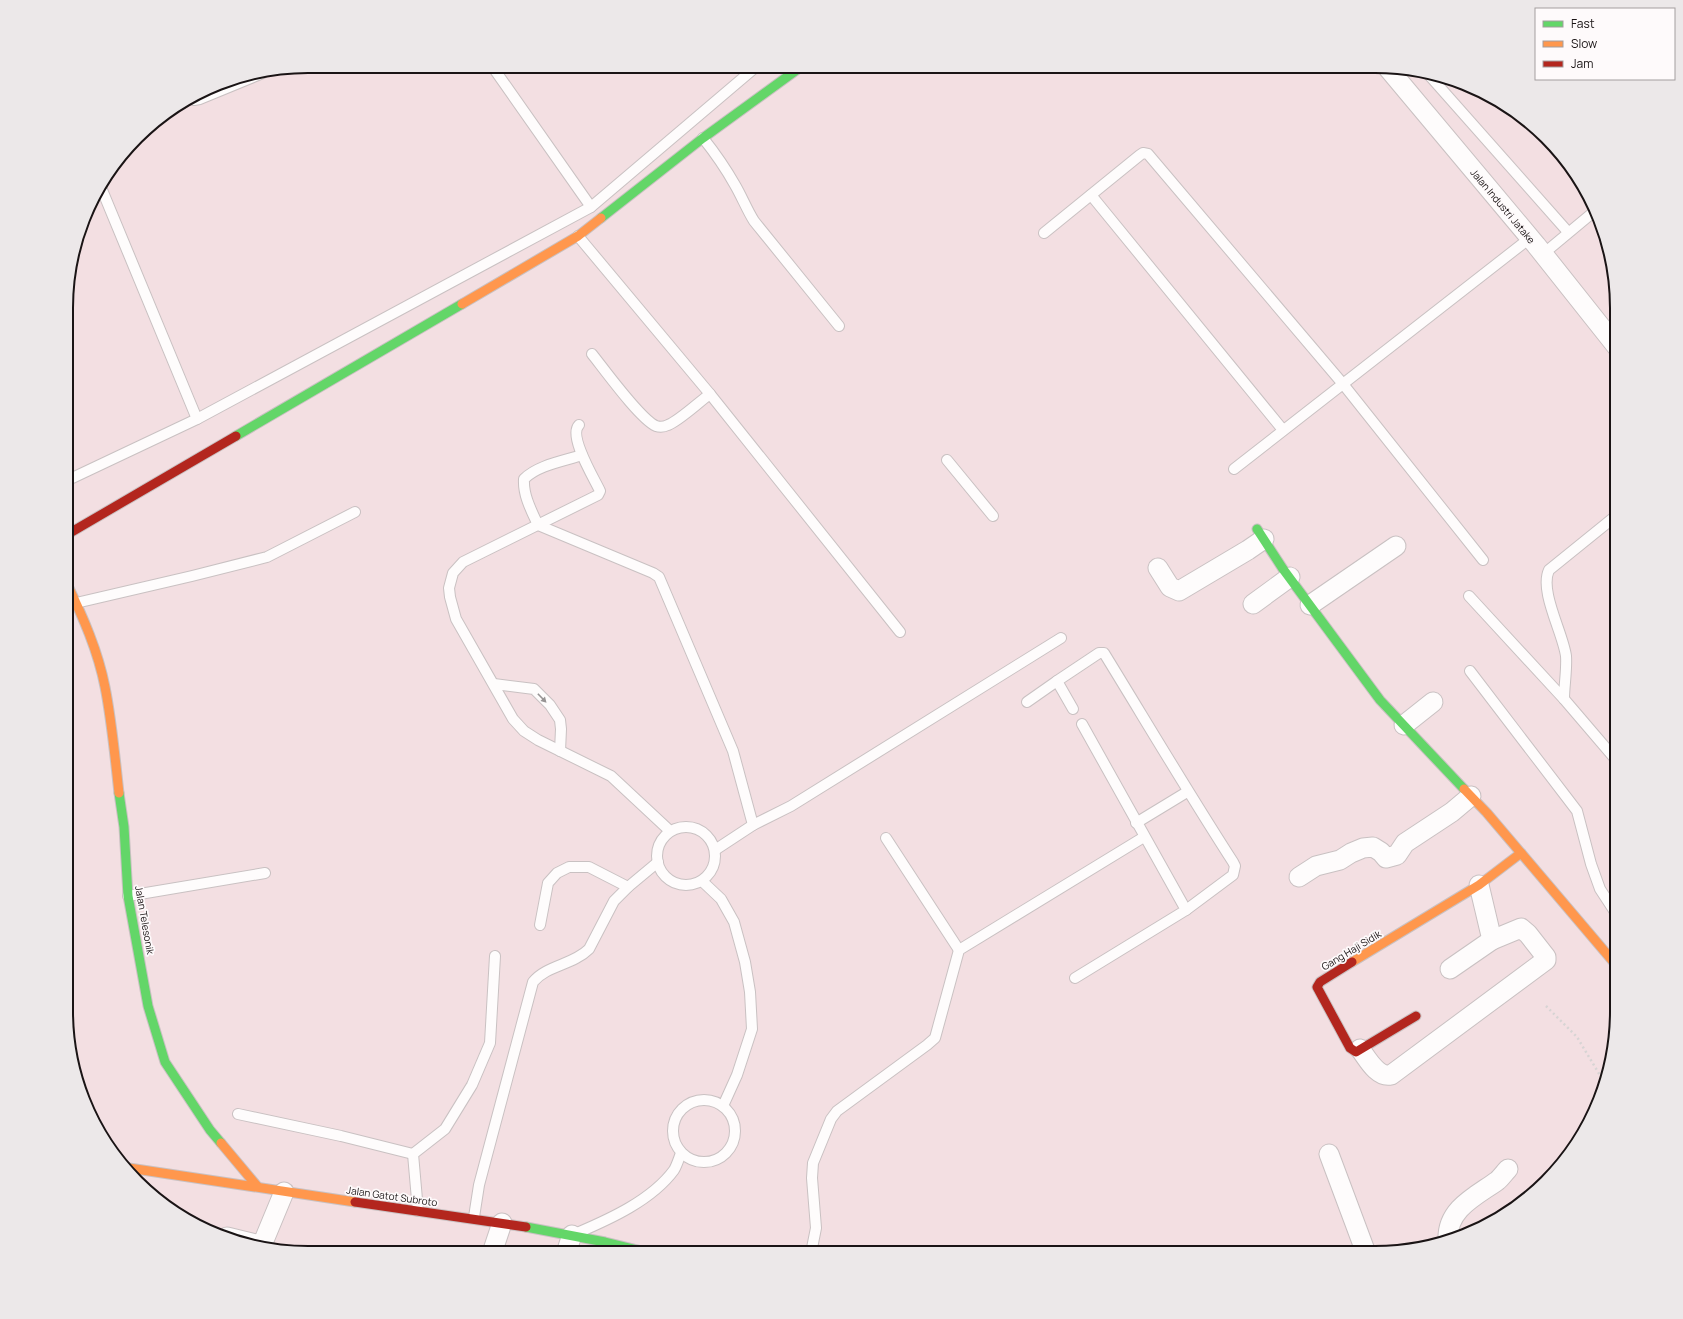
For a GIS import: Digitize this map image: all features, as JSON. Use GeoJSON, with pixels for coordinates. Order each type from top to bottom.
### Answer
{"type":"FeatureCollection","features":[{"type":"Feature","properties":{"kind":"main road"},"geometry":{"type":"LineString","coordinates":[[73,531],[578,236],[703,138],[792,73]]}},
{"type":"Feature","properties":{"kind":"main road"},"geometry":{"type":"LineString","coordinates":[[1261,534],[1310,605],[1380,700],[1471,796],[1610,959]]}},
{"type":"Feature","properties":{"kind":"main road","name":"Jalan Telesonik"},"geometry":{"type":"LineString","coordinates":[[73,596],[95,652],[105,687],[124,826],[128,896],[148,1006],[165,1062],[210,1130],[256,1186]]}},
{"type":"Feature","properties":{"kind":"main road","name":"Gang Haji Sidik"},"geometry":{"type":"LineString","coordinates":[[1360,1049],[1356,1052],[1350,1048],[1318,990],[1318,984],[1479,885],[1521,853]]}},
{"type":"Feature","properties":{"kind":"main road"},"geometry":{"type":"LineString","coordinates":[[1360,1049],[1416,1016]]}},
{"type":"Feature","properties":{"kind":"main road","name":"Jalan Gatot Subroto"},"geometry":{"type":"LineString","coordinates":[[134,1169],[256,1186],[284,1192],[418,1211],[474,1217],[502,1223],[569,1244],[590,1246]]}},
{"type":"Feature","properties":{"kind":"street","name":"Jalan Industri Jatake"},"geometry":{"type":"LineString","coordinates":[[1394,74],[1530,238],[1610,338]]}},
{"type":"Feature","properties":{"kind":"street"},"geometry":{"type":"LineString","coordinates":[[1158,568],[1170,587],[1178,591],[1248,550],[1261,534]]}},
{"type":"Feature","properties":{"kind":"street"},"geometry":{"type":"LineString","coordinates":[[1310,605],[1396,546]]}},
{"type":"Feature","properties":{"kind":"street"},"geometry":{"type":"LineString","coordinates":[[1253,604],[1290,577]]}},
{"type":"Feature","properties":{"kind":"street"},"geometry":{"type":"LineString","coordinates":[[1404,725],[1433,702]]}},
{"type":"Feature","properties":{"kind":"street"},"geometry":{"type":"LineString","coordinates":[[1299,877],[1316,866],[1340,860],[1351,853],[1364,848],[1373,847],[1381,852],[1386,858],[1397,855],[1405,843],[1452,812],[1471,796]]}},
{"type":"Feature","properties":{"kind":"street"},"geometry":{"type":"LineString","coordinates":[[1479,885],[1492,940]]}},
{"type":"Feature","properties":{"kind":"street"},"geometry":{"type":"LineString","coordinates":[[1360,1049],[1383,1076],[1391,1075],[1546,960],[1546,957],[1528,934],[1521,928],[1492,940],[1450,969]]}},
{"type":"Feature","properties":{"kind":"street"},"geometry":{"type":"LineString","coordinates":[[1330,1154],[1363,1246]]}},
{"type":"Feature","properties":{"kind":"street"},"geometry":{"type":"LineString","coordinates":[[1448,1235],[1449,1224],[1459,1208],[1498,1180],[1508,1169]]}},
{"type":"Feature","properties":{"kind":"street"},"geometry":{"type":"LineString","coordinates":[[263,1241],[284,1192]]}},
{"type":"Feature","properties":{"kind":"street"},"geometry":{"type":"LineString","coordinates":[[494,1246],[502,1223]]}},
{"type":"Feature","properties":{"kind":"lane"},"geometry":{"type":"LineString","coordinates":[[497,73],[591,207]]}},
{"type":"Feature","properties":{"kind":"lane"},"geometry":{"type":"LineString","coordinates":[[73,478],[197,419],[591,207],[749,73]]}},
{"type":"Feature","properties":{"kind":"lane"},"geometry":{"type":"LineString","coordinates":[[1434,81],[1568,232]]}},
{"type":"Feature","properties":{"kind":"lane"},"geometry":{"type":"LineString","coordinates":[[200,99],[237,84]]}},
{"type":"Feature","properties":{"kind":"lane"},"geometry":{"type":"LineString","coordinates":[[703,138],[715,153],[736,186],[747,211],[754,221],[839,326]]}},
{"type":"Feature","properties":{"kind":"lane"},"geometry":{"type":"LineString","coordinates":[[1044,233],[1140,155],[1143,153],[1148,154],[1343,384],[1483,560]]}},
{"type":"Feature","properties":{"kind":"lane"},"geometry":{"type":"LineString","coordinates":[[103,192],[197,419]]}},
{"type":"Feature","properties":{"kind":"lane"},"geometry":{"type":"LineString","coordinates":[[1091,195],[1283,430]]}},
{"type":"Feature","properties":{"kind":"lane"},"geometry":{"type":"LineString","coordinates":[[1543,254],[1590,214]]}},
{"type":"Feature","properties":{"kind":"lane"},"geometry":{"type":"LineString","coordinates":[[578,236],[710,394],[900,632]]}},
{"type":"Feature","properties":{"kind":"lane"},"geometry":{"type":"LineString","coordinates":[[1234,469],[1530,238]]}},
{"type":"Feature","properties":{"kind":"lane"},"geometry":{"type":"LineString","coordinates":[[592,354],[626,398],[649,422],[656,426],[662,427],[672,423],[710,394]]}},
{"type":"Feature","properties":{"kind":"lane"},"geometry":{"type":"LineString","coordinates":[[579,424],[576,432],[582,455],[600,493],[463,562],[453,573],[449,588],[450,598],[456,619],[513,719],[524,731],[538,740],[611,776],[670,830]]}},
{"type":"Feature","properties":{"kind":"lane"},"geometry":{"type":"LineString","coordinates":[[582,455],[545,467],[529,474],[524,479],[527,500],[538,525],[653,573],[659,577],[733,751],[753,825]]}},
{"type":"Feature","properties":{"kind":"lane"},"geometry":{"type":"LineString","coordinates":[[947,460],[993,516]]}},
{"type":"Feature","properties":{"kind":"lane"},"geometry":{"type":"LineString","coordinates":[[76,603],[266,557],[355,512]]}},
{"type":"Feature","properties":{"kind":"lane"},"geometry":{"type":"LineString","coordinates":[[1564,699],[1566,656],[1547,590],[1547,574],[1549,570],[1610,521]]}},
{"type":"Feature","properties":{"kind":"lane"},"geometry":{"type":"LineString","coordinates":[[1469,596],[1564,699],[1610,753]]}},
{"type":"Feature","properties":{"kind":"lane"},"geometry":{"type":"LineString","coordinates":[[715,850],[753,825],[792,806],[1061,638]]}},
{"type":"Feature","properties":{"kind":"lane"},"geometry":{"type":"LineString","coordinates":[[1027,702],[1099,653],[1104,653],[1144,717],[1187,792],[1235,866],[1233,875],[1186,910],[1075,978]]}},
{"type":"Feature","properties":{"kind":"lane"},"geometry":{"type":"LineString","coordinates":[[1470,671],[1577,811],[1591,864],[1600,889],[1610,905]]}},
{"type":"Feature","properties":{"kind":"lane"},"geometry":{"type":"LineString","coordinates":[[1057,681],[1074,709]]}},
{"type":"Feature","properties":{"kind":"lane"},"geometry":{"type":"LineString","coordinates":[[494,684],[534,689],[550,705],[560,720],[560,751]]}},
{"type":"Feature","properties":{"kind":"lane"},"geometry":{"type":"LineString","coordinates":[[1082,724],[1186,910]]}},
{"type":"Feature","properties":{"kind":"lane"},"geometry":{"type":"LineString","coordinates":[[1136,823],[1187,792]]}},
{"type":"Feature","properties":{"kind":"lane"},"geometry":{"type":"LineString","coordinates":[[689,826],[706,834],[715,850],[715,862],[711,872],[702,881],[692,885],[681,885],[670,880],[662,872],[658,862],[657,850],[662,839],[670,830],[689,826]]}},
{"type":"Feature","properties":{"kind":"lane"},"geometry":{"type":"LineString","coordinates":[[812,1246],[816,1228],[812,1178],[813,1163],[830,1119],[837,1111],[927,1045],[934,1038],[959,950],[1144,837]]}},
{"type":"Feature","properties":{"kind":"lane"},"geometry":{"type":"LineString","coordinates":[[886,838],[959,950]]}},
{"type":"Feature","properties":{"kind":"lane"},"geometry":{"type":"LineString","coordinates":[[474,1217],[479,1185],[533,982],[541,975],[583,955],[589,949],[614,902],[628,887],[658,862]]}},
{"type":"Feature","properties":{"kind":"lane"},"geometry":{"type":"LineString","coordinates":[[540,925],[548,883],[557,873],[569,868],[589,867],[628,887]]}},
{"type":"Feature","properties":{"kind":"lane"},"geometry":{"type":"LineString","coordinates":[[128,896],[265,873]]}},
{"type":"Feature","properties":{"kind":"lane"},"geometry":{"type":"LineString","coordinates":[[702,881],[721,900],[734,922],[750,992],[752,1029],[737,1075],[723,1106]]}},
{"type":"Feature","properties":{"kind":"lane"},"geometry":{"type":"LineString","coordinates":[[414,1154],[445,1129],[472,1085],[490,1043],[495,956]]}},
{"type":"Feature","properties":{"kind":"lane"},"geometry":{"type":"LineString","coordinates":[[708,1100],[723,1106],[733,1120],[734,1136],[727,1152],[713,1161],[696,1161],[681,1153],[673,1139],[673,1124],[680,1110],[693,1102],[708,1100]]}},
{"type":"Feature","properties":{"kind":"lane"},"geometry":{"type":"LineString","coordinates":[[238,1114],[341,1136],[414,1154]]}},
{"type":"Feature","properties":{"kind":"lane"},"geometry":{"type":"LineString","coordinates":[[569,1244],[613,1218],[647,1195],[663,1182],[675,1168],[681,1153]]}},
{"type":"Feature","properties":{"kind":"lane"},"geometry":{"type":"LineString","coordinates":[[414,1154],[418,1211]]}},
{"type":"Feature","properties":{"kind":"path"},"geometry":{"type":"LineString","coordinates":[[1546,1006],[1577,1037],[1601,1077]]}},
{"type":"Feature","properties":{"kind":"shaded area"},"geometry":{"type":"Polygon","coordinates":[[[308,73],[1375,73],[1406,75],[1451,85],[1493,104],[1530,131],[1562,165],[1579,190],[1586,204],[1598,232],[1602,247],[1608,277],[1610,308],[1610,1011],[1608,1042],[1598,1087],[1586,1115],[1579,1129],[1552,1166],[1518,1198],[1493,1215],[1479,1222],[1451,1234],[1436,1238],[1406,1244],[1375,1246],[308,1246],[277,1244],[232,1234],[190,1215],[153,1188],[121,1154],[104,1129],[85,1087],[75,1042],[73,1011],[73,308],[75,277],[85,232],[104,190],[121,165],[153,131],[190,104],[204,97],[232,85],[277,75],[308,73]]]}},
{"type":"Feature","properties":{"kind":"traffic: fast"},"geometry":{"type":"LineString","coordinates":[[601,218],[703,138],[792,73]]}},
{"type":"Feature","properties":{"kind":"traffic: fast"},"geometry":{"type":"LineString","coordinates":[[236,436],[462,304]]}},
{"type":"Feature","properties":{"kind":"traffic: fast"},"geometry":{"type":"LineString","coordinates":[[1257,529],[1283,569],[1380,700],[1464,789]]}},
{"type":"Feature","properties":{"kind":"traffic: fast"},"geometry":{"type":"LineString","coordinates":[[119,793],[124,827],[128,896],[148,1006],[165,1062],[210,1130],[221,1143]]}},
{"type":"Feature","properties":{"kind":"traffic: fast"},"geometry":{"type":"LineString","coordinates":[[526,1227],[621,1246]]}},
{"type":"Feature","properties":{"kind":"traffic: slow"},"geometry":{"type":"LineString","coordinates":[[462,304],[578,236],[601,218]]}},
{"type":"Feature","properties":{"kind":"traffic: slow"},"geometry":{"type":"LineString","coordinates":[[73,596],[89,634],[102,674],[110,713],[119,793]]}},
{"type":"Feature","properties":{"kind":"traffic: slow"},"geometry":{"type":"LineString","coordinates":[[1464,789],[1487,813],[1610,958]]}},
{"type":"Feature","properties":{"kind":"traffic: slow"},"geometry":{"type":"LineString","coordinates":[[1352,962],[1479,885],[1521,853]]}},
{"type":"Feature","properties":{"kind":"traffic: slow"},"geometry":{"type":"LineString","coordinates":[[221,1143],[257,1186]]}},
{"type":"Feature","properties":{"kind":"traffic: slow"},"geometry":{"type":"LineString","coordinates":[[134,1169],[355,1202]]}},
{"type":"Feature","properties":{"kind":"traffic: jam"},"geometry":{"type":"LineString","coordinates":[[73,531],[236,436]]}},
{"type":"Feature","properties":{"kind":"traffic: jam"},"geometry":{"type":"LineString","coordinates":[[1352,962],[1320,982],[1317,987],[1350,1048],[1356,1052],[1416,1016]]}},
{"type":"Feature","properties":{"kind":"traffic: jam"},"geometry":{"type":"LineString","coordinates":[[355,1202],[526,1227]]}}]}
